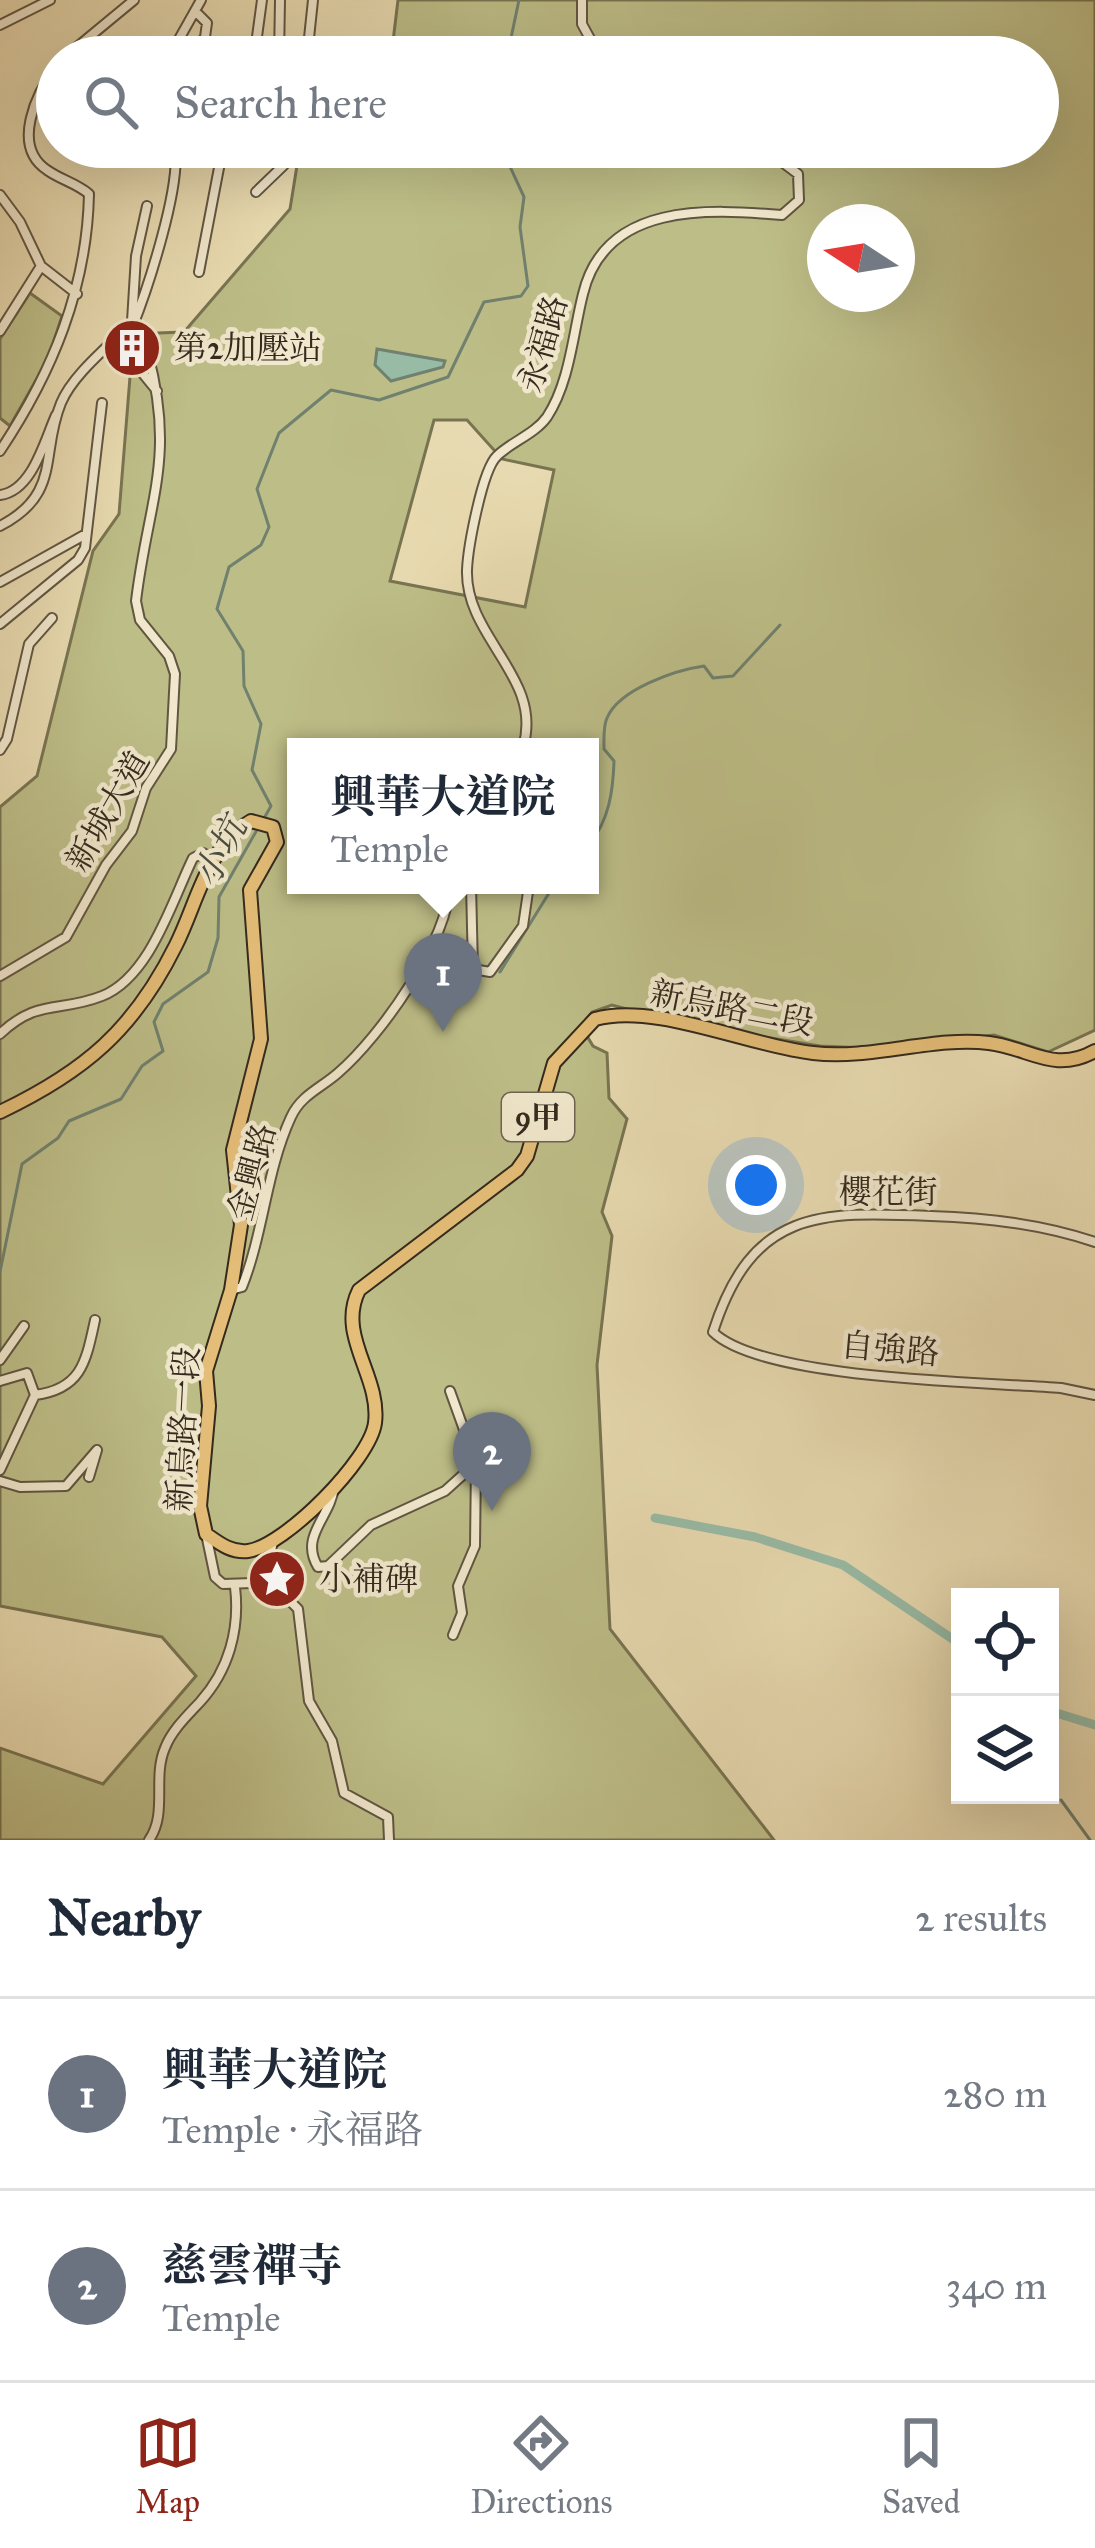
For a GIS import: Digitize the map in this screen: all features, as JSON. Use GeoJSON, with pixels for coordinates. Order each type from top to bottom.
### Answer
{"type":"FeatureCollection","features":[{"type":"Feature","properties":{"kind":"main road","name":"新烏路一段"},"geometry":{"type":"LineString","coordinates":[[0,1112],[60,1083],[98,1056],[159,976],[213,859],[251,821],[273,827],[277,842],[250,890],[261,1039],[233,1150],[241,1225],[231,1290],[206,1371],[209,1406],[200,1506],[206,1534]]}},
{"type":"Feature","properties":{"kind":"main road","name":"新烏路二段"},"geometry":{"type":"LineString","coordinates":[[273,1542],[367,1448],[376,1406],[351,1326],[359,1290],[517,1170],[527,1156],[554,1063],[595,1018],[631,1015],[815,1054],[990,1043],[1053,1063],[1095,1051]]}},
{"type":"Feature","properties":{"kind":"main road"},"geometry":{"type":"LineString","coordinates":[[206,1534],[236,1551],[273,1542]]}},
{"type":"Feature","properties":{"kind":"street"},"geometry":{"type":"LineString","coordinates":[[0,25],[50,0]]}},
{"type":"Feature","properties":{"kind":"street"},"geometry":{"type":"LineString","coordinates":[[90,36],[134,0]]}},
{"type":"Feature","properties":{"kind":"street"},"geometry":{"type":"LineString","coordinates":[[181,36],[201,0]]}},
{"type":"Feature","properties":{"kind":"street"},"geometry":{"type":"LineString","coordinates":[[257,36],[262,0]]}},
{"type":"Feature","properties":{"kind":"street"},"geometry":{"type":"LineString","coordinates":[[279,36],[280,0]]}},
{"type":"Feature","properties":{"kind":"street"},"geometry":{"type":"LineString","coordinates":[[309,36],[313,0]]}},
{"type":"Feature","properties":{"kind":"street"},"geometry":{"type":"LineString","coordinates":[[582,0],[582,24],[589,36]]}},
{"type":"Feature","properties":{"kind":"street"},"geometry":{"type":"LineString","coordinates":[[195,11],[206,23],[206,36]]}},
{"type":"Feature","properties":{"kind":"street"},"geometry":{"type":"LineString","coordinates":[[36,114],[27,134],[36,158]]}},
{"type":"Feature","properties":{"kind":"street"},"geometry":{"type":"LineString","coordinates":[[0,452],[42,380],[77,295],[89,194],[71,179],[45,168]]}},
{"type":"Feature","properties":{"kind":"street"},"geometry":{"type":"LineString","coordinates":[[0,495],[17,488],[33,468],[61,403],[94,359],[132,328],[144,298],[174,168]]}},
{"type":"Feature","properties":{"kind":"street"},"geometry":{"type":"LineString","coordinates":[[199,272],[219,168]]}},
{"type":"Feature","properties":{"kind":"street"},"geometry":{"type":"LineString","coordinates":[[256,192],[281,168]]}},
{"type":"Feature","properties":{"kind":"street","name":"永福路"},"geometry":{"type":"LineString","coordinates":[[525,738],[530,710],[483,625],[467,571],[493,458],[545,420],[598,256],[641,221],[711,209],[782,214],[799,200],[798,174],[790,168]]}},
{"type":"Feature","properties":{"kind":"street"},"geometry":{"type":"LineString","coordinates":[[0,195],[20,222],[41,266],[77,295]]}},
{"type":"Feature","properties":{"kind":"street"},"geometry":{"type":"LineString","coordinates":[[132,328],[136,256],[147,206]]}},
{"type":"Feature","properties":{"kind":"street"},"geometry":{"type":"LineString","coordinates":[[0,332],[41,266]]}},
{"type":"Feature","properties":{"kind":"street"},"geometry":{"type":"LineString","coordinates":[[135,364],[148,354],[144,298]]}},
{"type":"Feature","properties":{"kind":"street"},"geometry":{"type":"LineString","coordinates":[[132,328],[145,334]]}},
{"type":"Feature","properties":{"kind":"street"},"geometry":{"type":"LineString","coordinates":[[117,337],[117,356]]}},
{"type":"Feature","properties":{"kind":"street","name":"新城大道"},"geometry":{"type":"LineString","coordinates":[[0,976],[66,937],[106,865],[132,831],[146,788],[171,749],[175,674],[169,656],[140,620],[136,601],[164,455],[158,394],[148,354]]}},
{"type":"Feature","properties":{"kind":"street"},"geometry":{"type":"LineString","coordinates":[[94,359],[117,356],[135,364],[158,394]]}},
{"type":"Feature","properties":{"kind":"street"},"geometry":{"type":"LineString","coordinates":[[0,526],[23,513],[38,493],[61,403]]}},
{"type":"Feature","properties":{"kind":"street"},"geometry":{"type":"LineString","coordinates":[[0,625],[78,560],[86,534],[102,403]]}},
{"type":"Feature","properties":{"kind":"street"},"geometry":{"type":"LineString","coordinates":[[0,582],[86,534]]}},
{"type":"Feature","properties":{"kind":"street"},"geometry":{"type":"LineString","coordinates":[[0,750],[7,740],[29,644],[52,618]]}},
{"type":"Feature","properties":{"kind":"street"},"geometry":{"type":"LineString","coordinates":[[0,1034],[21,1014],[105,996],[153,943],[193,858],[203,853],[213,859]]}},
{"type":"Feature","properties":{"kind":"street","name":"金興路"},"geometry":{"type":"LineString","coordinates":[[231,1290],[242,1287],[257,1248],[271,1177],[292,1113],[311,1090],[335,1076],[378,1033],[406,993],[444,918],[448,894]]}},
{"type":"Feature","properties":{"kind":"street"},"geometry":{"type":"LineString","coordinates":[[471,894],[470,957],[473,968],[490,971],[523,926],[528,894]]}},
{"type":"Feature","properties":{"kind":"street","name":"櫻花街"},"geometry":{"type":"LineString","coordinates":[[721,1308],[730,1285],[761,1246],[803,1219],[855,1212],[987,1218],[1095,1242]]}},
{"type":"Feature","properties":{"kind":"street","name":"自強路"},"geometry":{"type":"LineString","coordinates":[[721,1308],[713,1332],[723,1342],[778,1362],[1095,1395]]}},
{"type":"Feature","properties":{"kind":"street"},"geometry":{"type":"LineString","coordinates":[[35,1395],[59,1392],[75,1381],[85,1366],[95,1320]]}},
{"type":"Feature","properties":{"kind":"street"},"geometry":{"type":"LineString","coordinates":[[0,1360],[24,1326]]}},
{"type":"Feature","properties":{"kind":"street"},"geometry":{"type":"LineString","coordinates":[[0,1381],[27,1373],[35,1395],[0,1470]]}},
{"type":"Feature","properties":{"kind":"street"},"geometry":{"type":"LineString","coordinates":[[451,1391],[470,1458],[476,1462]]}},
{"type":"Feature","properties":{"kind":"street"},"geometry":{"type":"LineString","coordinates":[[0,1481],[20,1487],[66,1486],[97,1450],[101,1453],[89,1477]]}},
{"type":"Feature","properties":{"kind":"street"},"geometry":{"type":"LineString","coordinates":[[334,1486],[333,1502],[311,1539],[310,1555],[318,1567],[328,1566],[383,1517],[445,1491],[476,1462]]}},
{"type":"Feature","properties":{"kind":"street"},"geometry":{"type":"LineString","coordinates":[[453,1635],[462,1612],[458,1586],[475,1546],[476,1462]]}},
{"type":"Feature","properties":{"kind":"street"},"geometry":{"type":"LineString","coordinates":[[206,1534],[215,1577],[235,1587],[265,1576]]}},
{"type":"Feature","properties":{"kind":"street"},"geometry":{"type":"LineString","coordinates":[[265,1576],[273,1542]]}},
{"type":"Feature","properties":{"kind":"street"},"geometry":{"type":"LineString","coordinates":[[265,1576],[298,1610],[308,1701],[332,1741],[344,1793],[388,1817],[389,1840]]}},
{"type":"Feature","properties":{"kind":"street"},"geometry":{"type":"LineString","coordinates":[[149,1840],[159,1826],[165,1748],[215,1682],[231,1649],[238,1612],[235,1587]]}},
{"type":"Feature","properties":{"kind":"shaded area"},"geometry":{"type":"Polygon","coordinates":[[[398,0],[1095,0],[1095,1030],[1048,1052],[994,1035],[867,1048],[820,1046],[684,1024],[612,1005],[592,1012],[581,1026],[593,1046],[607,1053],[609,1098],[627,1119],[602,1212],[612,1236],[597,1365],[610,1629],[774,1840],[0,1840],[0,1748],[103,1784],[196,1676],[162,1637],[0,1606],[0,807],[37,776],[93,551],[119,514],[130,377],[158,333],[184,332],[290,209],[297,168],[1059,168],[1059,36],[394,36],[398,0]],[[434,420],[390,581],[525,607],[554,470],[502,459],[467,420],[434,420]]]}},
{"type":"Feature","properties":{"kind":"shaded area"},"geometry":{"type":"Polygon","coordinates":[[[30,293],[62,316],[48,359],[10,426],[0,418],[0,339],[30,293]]]}},
{"type":"Feature","properties":{"kind":"shaded area"},"geometry":{"type":"Polygon","coordinates":[[[377,349],[445,361],[443,367],[391,381],[375,365],[377,349]]]}},
{"type":"Feature","properties":{"kind":"waterway","name":"小坑"},"geometry":{"type":"LineString","coordinates":[[511,36],[519,0]]}},
{"type":"Feature","properties":{"kind":"waterway","name":"小坑"},"geometry":{"type":"LineString","coordinates":[[263,820],[271,806],[252,770],[261,724],[244,686],[243,651],[217,609],[229,567],[261,545],[269,527],[257,489],[279,433],[331,390],[379,400],[448,377],[484,302],[521,296],[528,286],[520,227],[524,197],[511,168]]}},
{"type":"Feature","properties":{"kind":"waterway"},"geometry":{"type":"LineString","coordinates":[[599,830],[611,794],[614,761],[604,749],[604,733],[613,708],[636,690],[679,672],[704,666],[713,678],[733,676],[780,625]]}},
{"type":"Feature","properties":{"kind":"waterway","name":"小坑"},"geometry":{"type":"LineString","coordinates":[[0,1272],[22,1164],[58,1138],[69,1121],[121,1099],[142,1066],[163,1051],[154,1022],[163,1004],[208,972],[218,938],[219,897],[258,828]]}},
{"type":"Feature","properties":{"kind":"waterway"},"geometry":{"type":"LineString","coordinates":[[500,972],[548,894]]}},
{"type":"Feature","properties":{"kind":"waterway"},"geometry":{"type":"LineString","coordinates":[[655,1518],[755,1537],[843,1565],[951,1638]]}},
{"type":"Feature","properties":{"kind":"waterway"},"geometry":{"type":"LineString","coordinates":[[1059,1714],[1095,1725]]}},
{"type":"Feature","properties":{"kind":"waterway"},"geometry":{"type":"LineString","coordinates":[[1061,1800],[1090,1840]]}},
{"type":"Feature","properties":{"kind":"place","name":"第2加壓站"},"geometry":{"type":"Point","coordinates":[132,348]}},
{"type":"Feature","properties":{"kind":"place","name":"興華大道院"},"geometry":{"type":"Point","coordinates":[443,1032]}},
{"type":"Feature","properties":{"kind":"place","name":"慈雲禪寺"},"geometry":{"type":"Point","coordinates":[492,1511]}},
{"type":"Feature","properties":{"kind":"place","name":"小補碑"},"geometry":{"type":"Point","coordinates":[277,1579]}}]}
